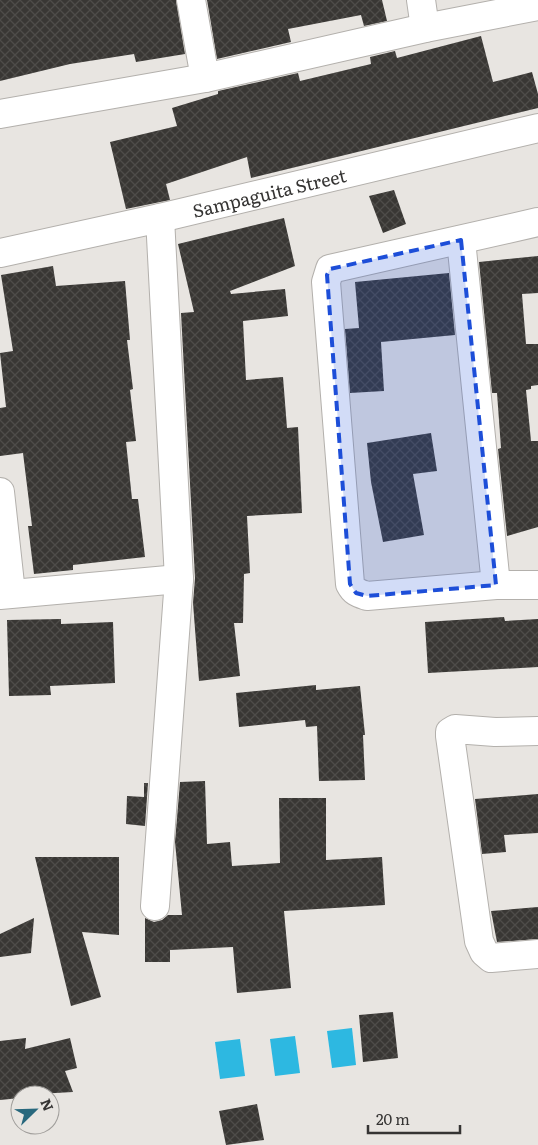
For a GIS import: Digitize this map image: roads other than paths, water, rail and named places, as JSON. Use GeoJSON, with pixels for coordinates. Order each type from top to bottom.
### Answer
{"type":"FeatureCollection","features":[{"type":"Feature","properties":{"kind":"street"},"geometry":{"type":"LineString","coordinates":[[191,0],[205,78]]}},
{"type":"Feature","properties":{"kind":"street"},"geometry":{"type":"LineString","coordinates":[[421,0],[425,28]]}},
{"type":"Feature","properties":{"kind":"street"},"geometry":{"type":"LineString","coordinates":[[0,114],[205,78],[425,28],[538,6]]}},
{"type":"Feature","properties":{"kind":"street","name":"Sampaguita Street"},"geometry":{"type":"LineString","coordinates":[[0,252],[160,218],[538,128]]}},
{"type":"Feature","properties":{"kind":"street"},"geometry":{"type":"LineString","coordinates":[[155,906],[180,578],[160,218]]}},
{"type":"Feature","properties":{"kind":"street"},"geometry":{"type":"LineString","coordinates":[[538,222],[330,269],[326,274],[328,324],[350,584],[356,593],[367,596],[496,585],[538,585]]}},
{"type":"Feature","properties":{"kind":"street"},"geometry":{"type":"LineString","coordinates":[[461,240],[496,585]]}},
{"type":"Feature","properties":{"kind":"street"},"geometry":{"type":"LineString","coordinates":[[0,492],[5,594],[180,578]]}},
{"type":"Feature","properties":{"kind":"street"},"geometry":{"type":"LineString","coordinates":[[538,731],[495,732],[455,729],[450,732],[479,941],[484,952],[490,958],[538,954]]}},
{"type":"Feature","properties":{"kind":"water"},"geometry":{"type":"Polygon","coordinates":[[[352,1028],[356,1065],[332,1068],[327,1031],[352,1028]]]}},
{"type":"Feature","properties":{"kind":"water"},"geometry":{"type":"Polygon","coordinates":[[[295,1036],[300,1073],[275,1076],[270,1039],[295,1036]]]}},
{"type":"Feature","properties":{"kind":"water"},"geometry":{"type":"Polygon","coordinates":[[[240,1039],[245,1076],[220,1079],[215,1042],[240,1039]]]}}]}
